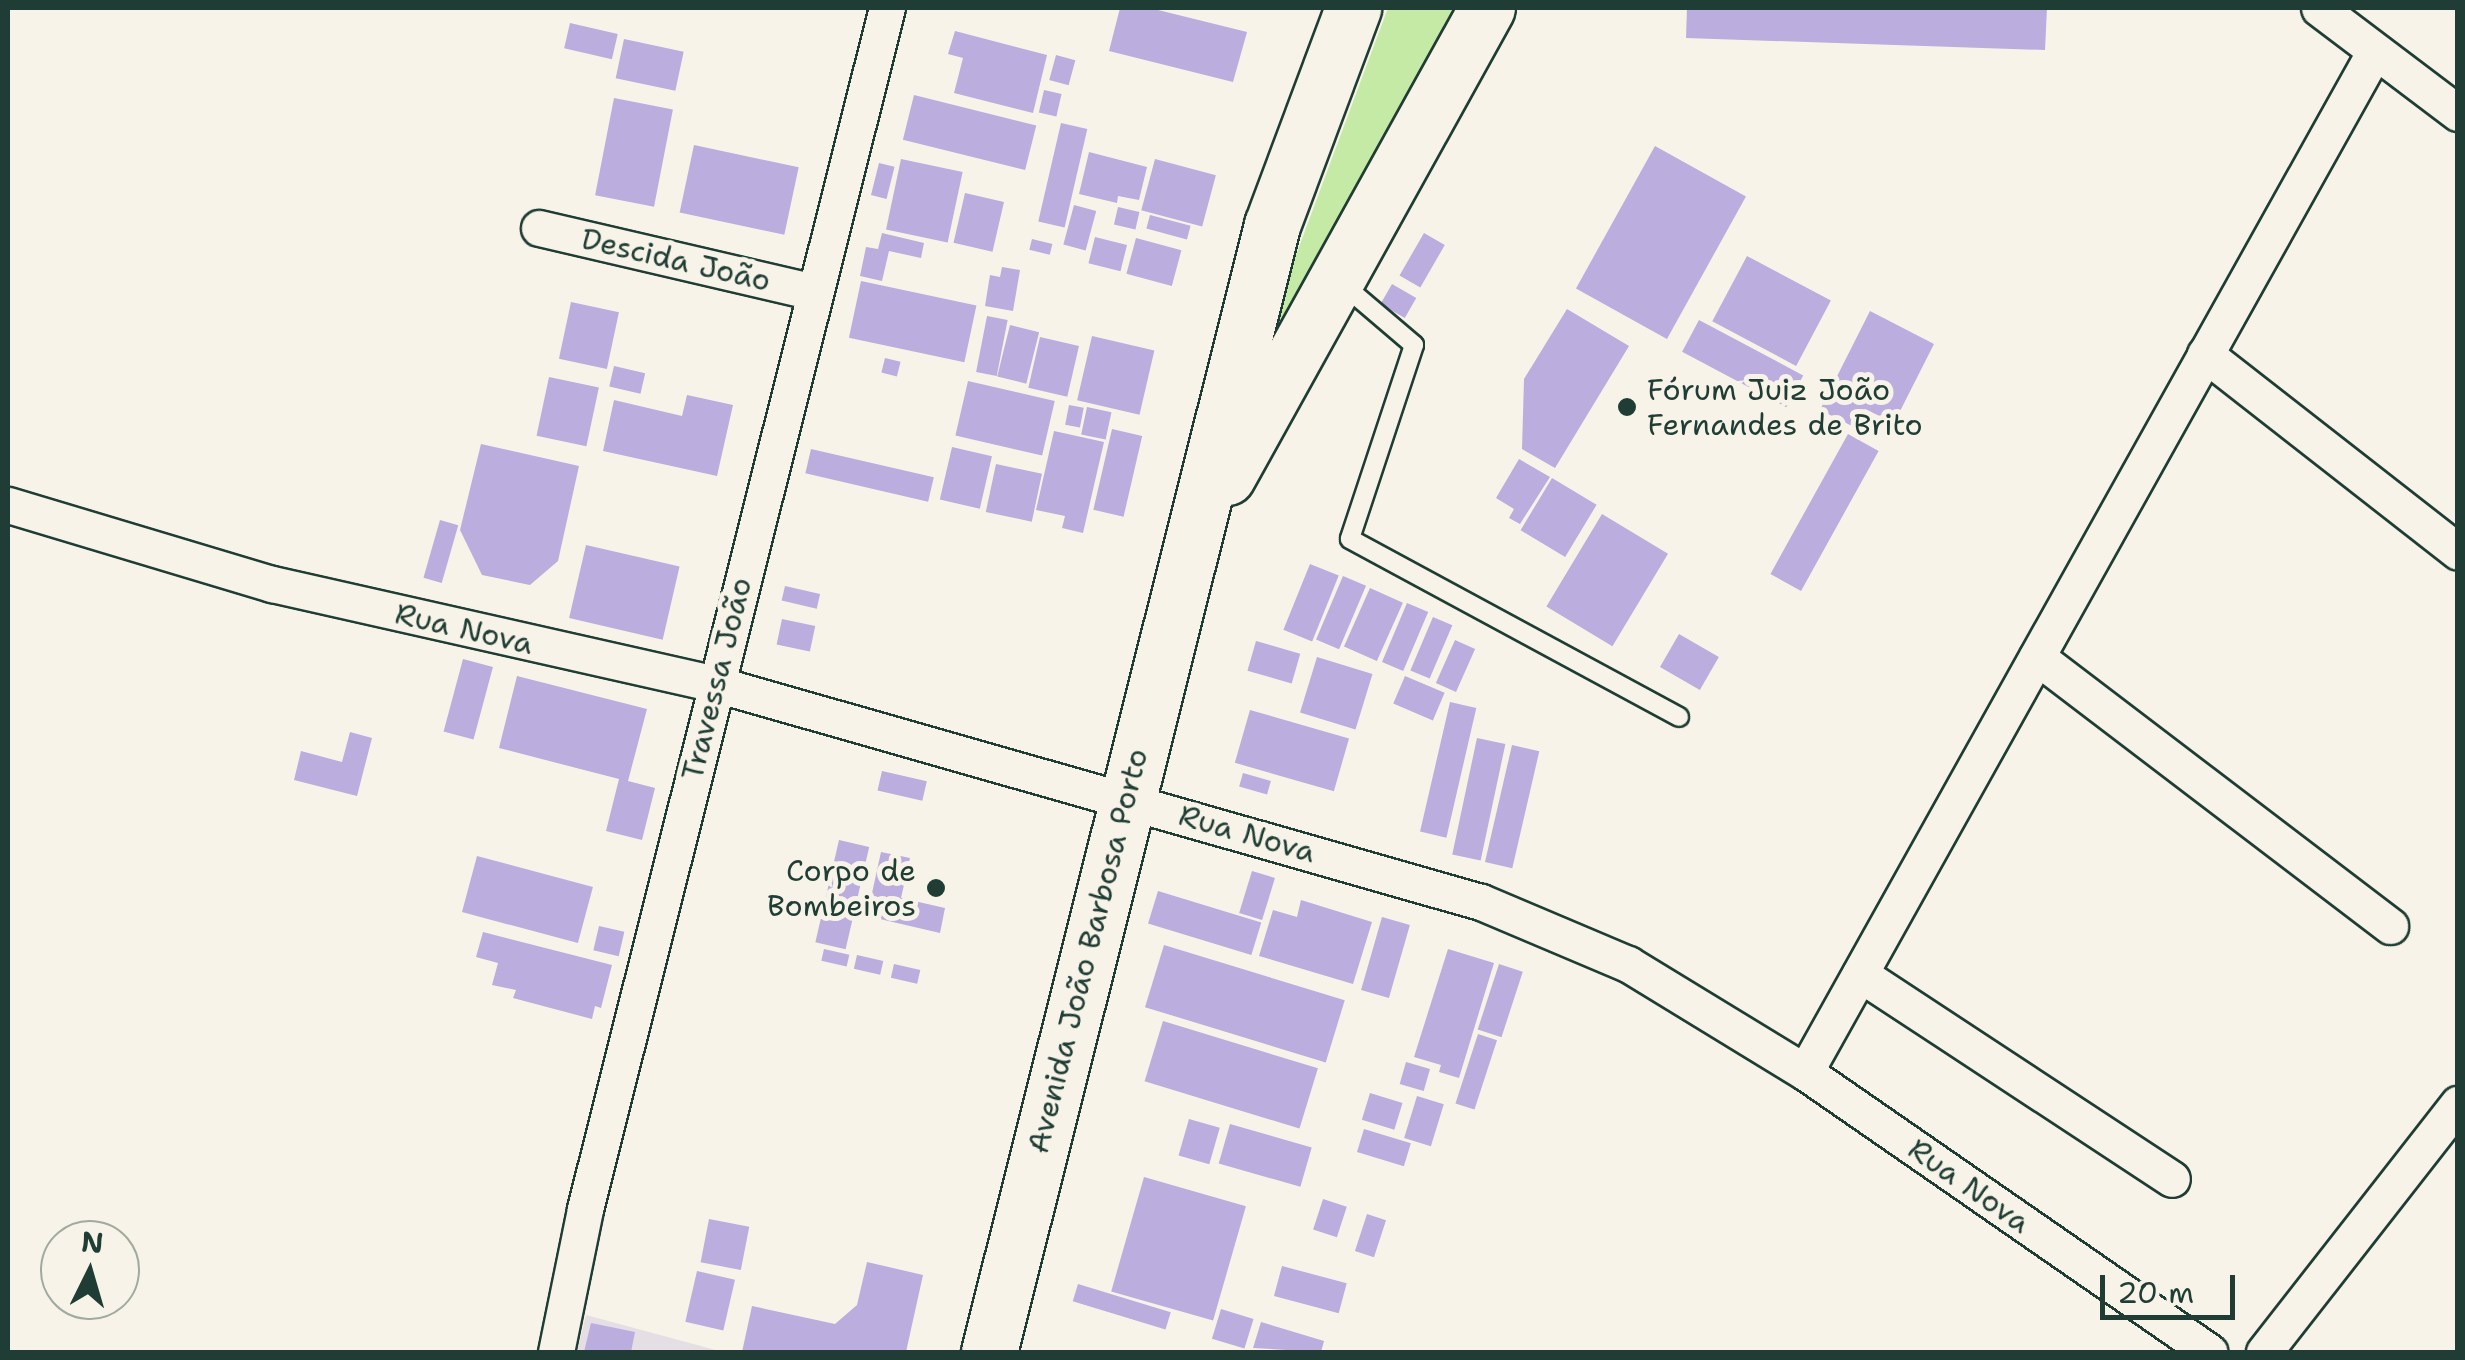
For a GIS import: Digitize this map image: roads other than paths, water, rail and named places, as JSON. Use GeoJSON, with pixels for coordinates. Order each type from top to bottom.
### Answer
{"type":"FeatureCollection","features":[{"type":"Feature","properties":{"kind":"main road","name":"Avenida João Barbosa Porto"},"geometry":{"type":"LineString","coordinates":[[989,1352],[1187,550],[1272,226],[1354,8]]}},
{"type":"Feature","properties":{"kind":"main road","name":"Avenida João Barbosa Porto"},"geometry":{"type":"LineString","coordinates":[[1187,550],[1487,8]]}},
{"type":"Feature","properties":{"kind":"street","name":"Travessa João"},"geometry":{"type":"LineString","coordinates":[[556,1352],[585,1208],[887,8]]}},
{"type":"Feature","properties":{"kind":"street"},"geometry":{"type":"LineString","coordinates":[[2319,8],[2458,113]]}},
{"type":"Feature","properties":{"kind":"street"},"geometry":{"type":"LineString","coordinates":[[1805,1072],[2374,51]]}},
{"type":"Feature","properties":{"kind":"street","name":"Descida João"},"geometry":{"type":"LineString","coordinates":[[539,228],[813,292]]}},
{"type":"Feature","properties":{"kind":"street"},"geometry":{"type":"LineString","coordinates":[[2205,354],[2458,552]]}},
{"type":"Feature","properties":{"kind":"street","name":"Rua Nova"},"geometry":{"type":"LineString","coordinates":[[8,505],[272,584],[716,684],[1481,902],[1628,964],[1805,1072],[2210,1352]]}},
{"type":"Feature","properties":{"kind":"street"},"geometry":{"type":"LineString","coordinates":[[2037,657],[2390,926]]}},
{"type":"Feature","properties":{"kind":"street"},"geometry":{"type":"LineString","coordinates":[[1860,974],[2172,1179]]}},
{"type":"Feature","properties":{"kind":"street"},"geometry":{"type":"LineString","coordinates":[[2264,1352],[2457,1105]]}},
{"type":"Feature","properties":{"kind":"lane"},"geometry":{"type":"LineString","coordinates":[[1335,279],[1414,345],[1350,539],[1679,716]]}},
{"type":"Feature","properties":{"kind":"place","name":"Fórum Juiz João Fernandes de Brito"},"geometry":{"type":"Point","coordinates":[1627,407]}},
{"type":"Feature","properties":{"kind":"place","name":"Corpo de Bombeiros"},"geometry":{"type":"Point","coordinates":[936,888]}}]}
